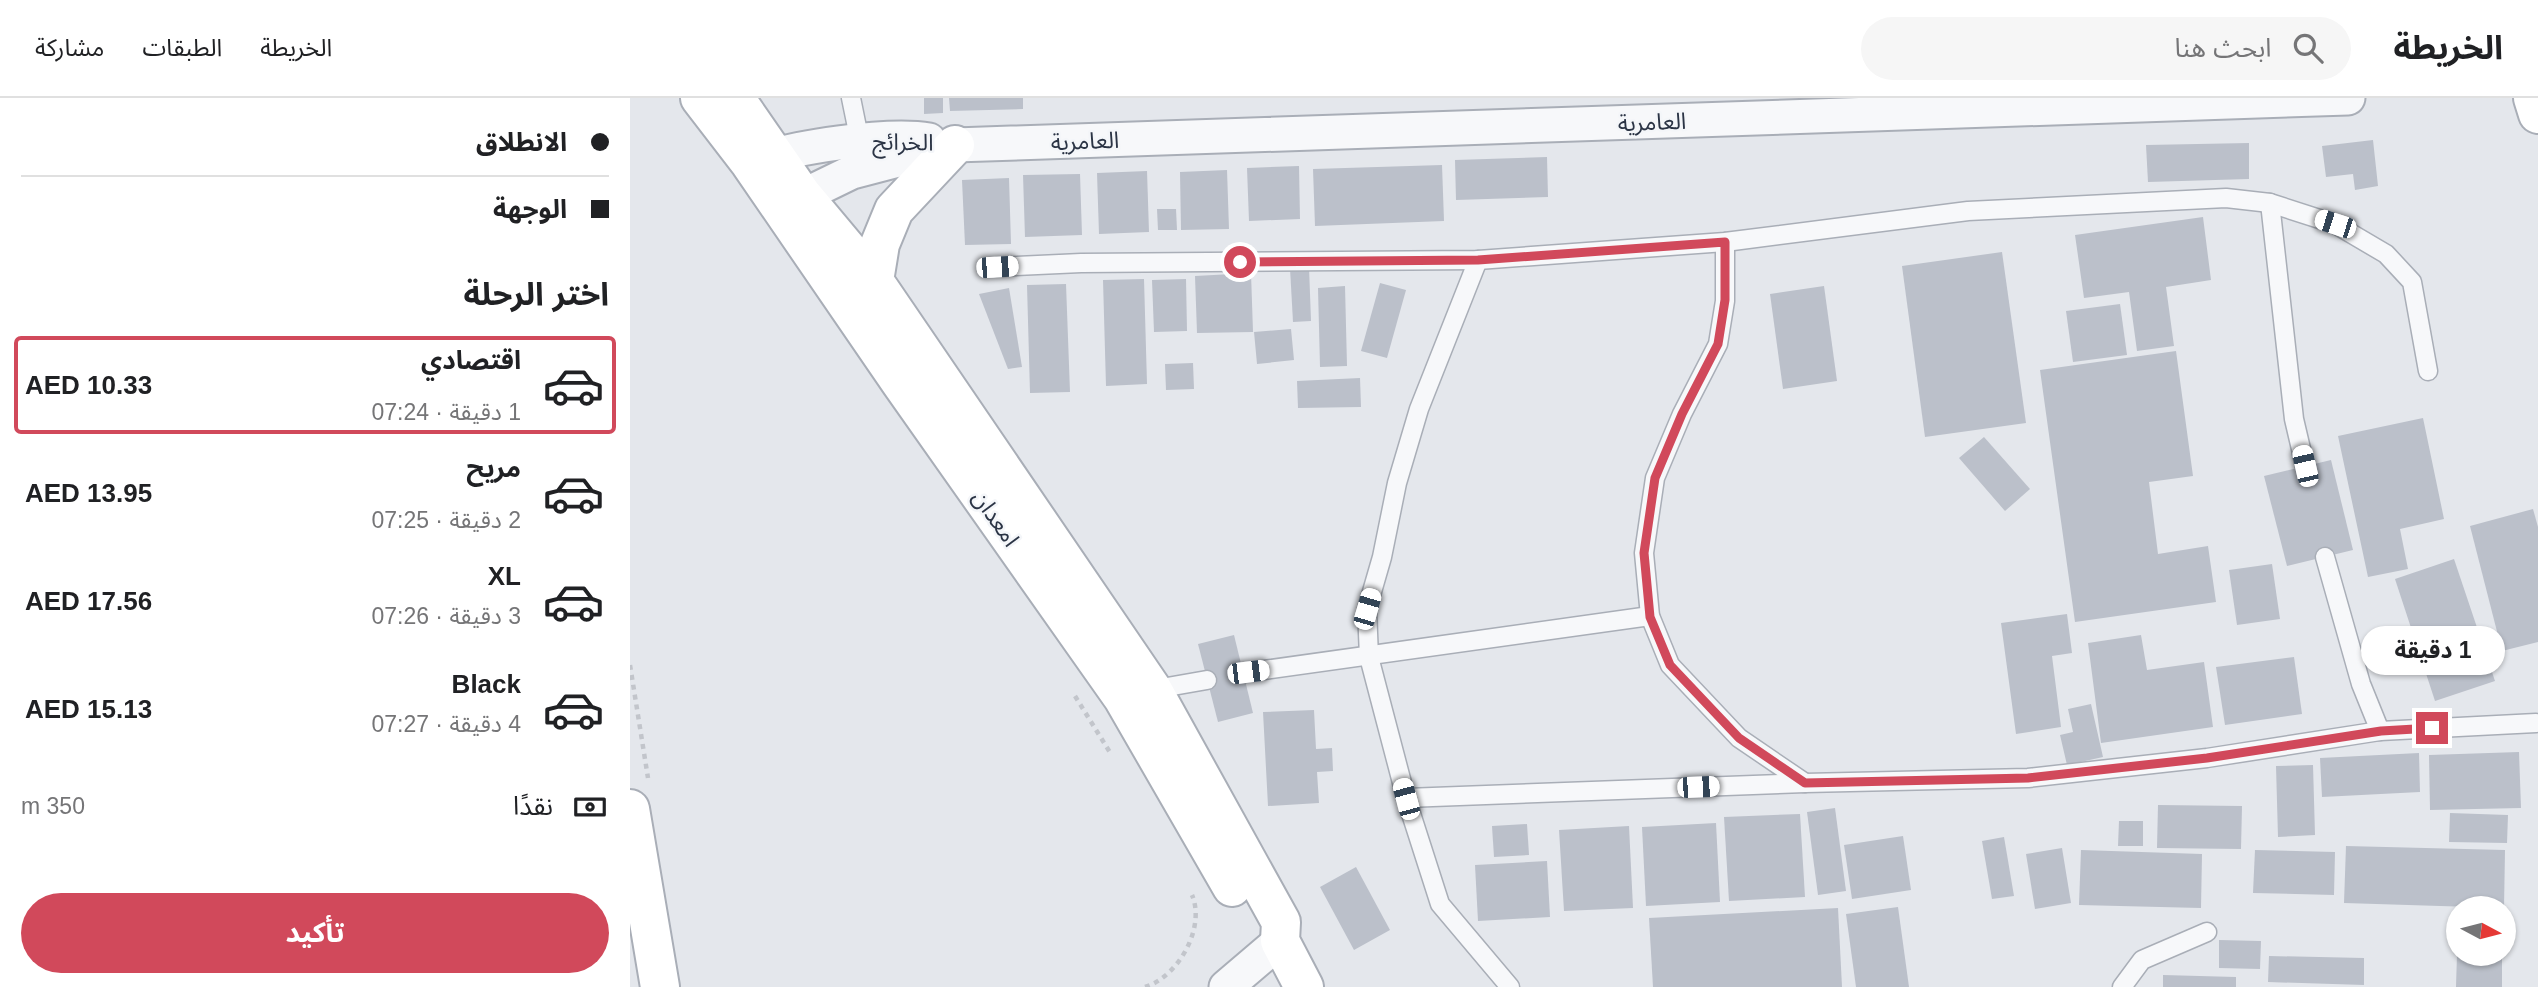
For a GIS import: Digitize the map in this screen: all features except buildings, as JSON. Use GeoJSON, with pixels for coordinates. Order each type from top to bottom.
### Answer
{"type":"FeatureCollection","features":[{"type":"Feature","properties":{"kind":"street","name":"امعدان"},"geometry":{"type":"LineString","coordinates":[[700,98],[762,158]]}},
{"type":"Feature","properties":{"kind":"street","name":"امعدان"},"geometry":{"type":"LineString","coordinates":[[735,98],[762,158],[901,383],[1138,694]]}},
{"type":"Feature","properties":{"kind":"street","name":"العامرية"},"geometry":{"type":"LineString","coordinates":[[956,145],[2348,98]]}},
{"type":"Feature","properties":{"kind":"street"},"geometry":{"type":"LineString","coordinates":[[2533,98],[2538,114]]}},
{"type":"Feature","properties":{"kind":"street","name":"الخرائج"},"geometry":{"type":"LineString","coordinates":[[762,158],[860,142],[919,138],[956,145]]}},
{"type":"Feature","properties":{"kind":"street","name":"الخرائج"},"geometry":{"type":"LineString","coordinates":[[791,201],[852,172],[956,145]]}},
{"type":"Feature","properties":{"kind":"street"},"geometry":{"type":"LineString","coordinates":[[874,281],[880,244],[894,210],[956,145]]}},
{"type":"Feature","properties":{"kind":"street","name":"امعدان"},"geometry":{"type":"LineString","coordinates":[[791,201],[874,281],[1281,922],[1280,941],[1304,987]]}},
{"type":"Feature","properties":{"kind":"street"},"geometry":{"type":"LineString","coordinates":[[630,809],[660,987]]}},
{"type":"Feature","properties":{"kind":"street"},"geometry":{"type":"LineString","coordinates":[[1226,987],[1280,941]]}},
{"type":"Feature","properties":{"kind":"lane"},"geometry":{"type":"LineString","coordinates":[[851,98],[860,142]]}},
{"type":"Feature","properties":{"kind":"lane"},"geometry":{"type":"LineString","coordinates":[[997,267],[1081,262],[1478,260],[1725,242],[1968,211],[2226,198],[2270,203],[2335,224],[2386,254],[2412,282],[2428,371]]}},
{"type":"Feature","properties":{"kind":"lane"},"geometry":{"type":"LineString","coordinates":[[2270,203],[2294,419],[2305,466]]}},
{"type":"Feature","properties":{"kind":"lane"},"geometry":{"type":"LineString","coordinates":[[1725,242],[1725,300],[1718,344],[1682,414],[1655,478],[1644,553],[1650,617],[1670,665],[1739,738],[1805,783]]}},
{"type":"Feature","properties":{"kind":"lane"},"geometry":{"type":"LineString","coordinates":[[1478,260],[1419,409],[1397,483],[1382,556],[1367,609],[1369,657],[1406,799],[1440,904],[1510,987]]}},
{"type":"Feature","properties":{"kind":"lane"},"geometry":{"type":"LineString","coordinates":[[2325,557],[2361,684],[2381,731]]}},
{"type":"Feature","properties":{"kind":"lane"},"geometry":{"type":"LineString","coordinates":[[1243,673],[1650,617]]}},
{"type":"Feature","properties":{"kind":"lane"},"geometry":{"type":"LineString","coordinates":[[1138,694],[1207,680]]}},
{"type":"Feature","properties":{"kind":"lane"},"geometry":{"type":"LineString","coordinates":[[1406,799],[1805,783],[2028,778],[2207,758],[2381,731],[2536,723]]}},
{"type":"Feature","properties":{"kind":"lane"},"geometry":{"type":"LineString","coordinates":[[2122,987],[2142,960],[2207,932]]}},
{"type":"Feature","properties":{"kind":"path"},"geometry":{"type":"LineString","coordinates":[[1068,685],[1117,764]]}},
{"type":"Feature","properties":{"kind":"path"},"geometry":{"type":"LineString","coordinates":[[1145,987],[1160,983],[1179,961],[1193,938],[1195,901],[1190,889]]}},
{"type":"Feature","properties":{"kind":"route"},"geometry":{"type":"LineString","coordinates":[[1240,262],[1478,260],[1725,242],[1725,300],[1718,344],[1682,414],[1655,478],[1644,553],[1650,617],[1670,665],[1739,738],[1805,783],[2028,778],[2207,758],[2381,731],[2432,728]]}}]}
